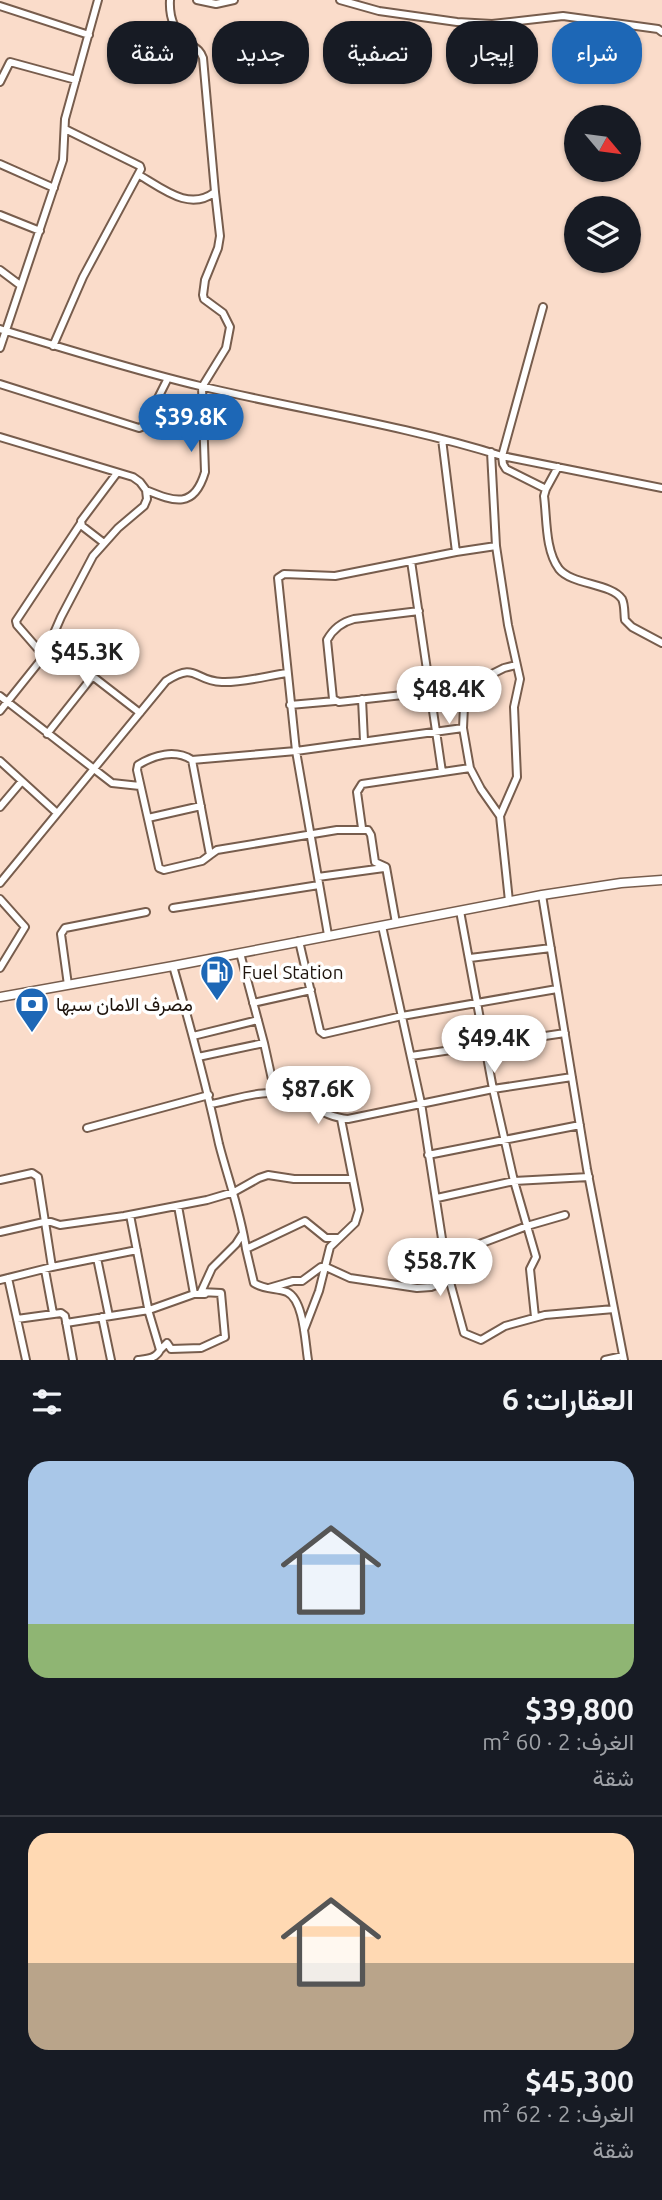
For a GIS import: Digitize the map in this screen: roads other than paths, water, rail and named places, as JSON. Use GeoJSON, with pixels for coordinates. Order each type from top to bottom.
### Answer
{"type":"FeatureCollection","features":[{"type":"Feature","properties":{"kind":"street"},"geometry":{"type":"LineString","coordinates":[[0,348],[3,330],[63,160],[65,119],[99,0]]}},
{"type":"Feature","properties":{"kind":"street"},"geometry":{"type":"LineString","coordinates":[[0,437],[138,480],[146,490],[174,501],[194,494],[201,484],[205,472],[202,387],[226,348],[230,327],[223,313],[204,299],[203,295],[205,280],[220,236],[204,58],[200,50],[176,30],[169,14],[170,0]]}},
{"type":"Feature","properties":{"kind":"street"},"geometry":{"type":"LineString","coordinates":[[197,0],[216,4],[233,0]]}},
{"type":"Feature","properties":{"kind":"street"},"geometry":{"type":"LineString","coordinates":[[340,0],[361,2],[379,11],[457,22],[492,24],[562,16],[658,29],[662,32]]}},
{"type":"Feature","properties":{"kind":"street"},"geometry":{"type":"LineString","coordinates":[[0,6],[89,35]]}},
{"type":"Feature","properties":{"kind":"street"},"geometry":{"type":"LineString","coordinates":[[0,82],[10,62],[76,80]]}},
{"type":"Feature","properties":{"kind":"street"},"geometry":{"type":"LineString","coordinates":[[53,346],[83,276],[139,175],[140,166],[65,130]]}},
{"type":"Feature","properties":{"kind":"street"},"geometry":{"type":"LineString","coordinates":[[0,164],[54,188]]}},
{"type":"Feature","properties":{"kind":"street"},"geometry":{"type":"LineString","coordinates":[[139,175],[185,200],[195,201],[215,192]]}},
{"type":"Feature","properties":{"kind":"street"},"geometry":{"type":"LineString","coordinates":[[0,215],[40,231]]}},
{"type":"Feature","properties":{"kind":"street"},"geometry":{"type":"LineString","coordinates":[[0,270],[20,285]]}},
{"type":"Feature","properties":{"kind":"street"},"geometry":{"type":"LineString","coordinates":[[543,307],[502,456],[506,469],[546,489]]}},
{"type":"Feature","properties":{"kind":"street"},"geometry":{"type":"LineString","coordinates":[[3,330],[202,387],[442,439],[502,456],[662,488]]}},
{"type":"Feature","properties":{"kind":"street"},"geometry":{"type":"LineString","coordinates":[[0,384],[139,428],[145,426],[168,378]]}},
{"type":"Feature","properties":{"kind":"street"},"geometry":{"type":"LineString","coordinates":[[442,439],[456,552]]}},
{"type":"Feature","properties":{"kind":"street"},"geometry":{"type":"LineString","coordinates":[[491,452],[496,546],[520,679],[514,707],[517,777],[500,816]]}},
{"type":"Feature","properties":{"kind":"street"},"geometry":{"type":"LineString","coordinates":[[558,467],[544,496],[551,555],[560,570],[573,578],[616,593],[623,603],[625,621],[662,643]]}},
{"type":"Feature","properties":{"kind":"street"},"geometry":{"type":"LineString","coordinates":[[44,656],[16,621],[80,523],[117,473]]}},
{"type":"Feature","properties":{"kind":"street"},"geometry":{"type":"LineString","coordinates":[[0,711],[44,656],[93,556],[118,528],[144,506],[146,490]]}},
{"type":"Feature","properties":{"kind":"street"},"geometry":{"type":"LineString","coordinates":[[80,523],[104,544]]}},
{"type":"Feature","properties":{"kind":"street"},"geometry":{"type":"LineString","coordinates":[[328,936],[296,751],[277,581],[281,575],[335,576],[496,546]]}},
{"type":"Feature","properties":{"kind":"street"},"geometry":{"type":"LineString","coordinates":[[411,561],[442,772]]}},
{"type":"Feature","properties":{"kind":"street"},"geometry":{"type":"LineString","coordinates":[[335,701],[327,640],[334,629],[354,619],[419,611]]}},
{"type":"Feature","properties":{"kind":"street"},"geometry":{"type":"LineString","coordinates":[[51,644],[140,713]]}},
{"type":"Feature","properties":{"kind":"street"},"geometry":{"type":"LineString","coordinates":[[509,901],[500,816],[470,768],[463,728],[464,706],[471,691],[482,679],[516,665]]}},
{"type":"Feature","properties":{"kind":"street"},"geometry":{"type":"LineString","coordinates":[[0,883],[166,681],[179,672],[187,671],[223,683],[287,673]]}},
{"type":"Feature","properties":{"kind":"street"},"geometry":{"type":"LineString","coordinates":[[47,734],[93,676]]}},
{"type":"Feature","properties":{"kind":"street"},"geometry":{"type":"LineString","coordinates":[[290,705],[430,691]]}},
{"type":"Feature","properties":{"kind":"street"},"geometry":{"type":"LineString","coordinates":[[0,696],[112,783],[140,786]]}},
{"type":"Feature","properties":{"kind":"street"},"geometry":{"type":"LineString","coordinates":[[362,699],[365,741]]}},
{"type":"Feature","properties":{"kind":"street"},"geometry":{"type":"LineString","coordinates":[[386,867],[375,862],[371,835],[368,830],[362,828],[217,850],[202,861],[160,869],[140,786],[138,765],[176,753],[192,760],[296,751],[463,728]]}},
{"type":"Feature","properties":{"kind":"street"},"geometry":{"type":"LineString","coordinates":[[192,760],[210,855]]}},
{"type":"Feature","properties":{"kind":"street"},"geometry":{"type":"LineString","coordinates":[[0,761],[57,813]]}},
{"type":"Feature","properties":{"kind":"street"},"geometry":{"type":"LineString","coordinates":[[362,828],[357,792],[362,784],[470,768]]}},
{"type":"Feature","properties":{"kind":"street"},"geometry":{"type":"LineString","coordinates":[[0,807],[22,781]]}},
{"type":"Feature","properties":{"kind":"street"},"geometry":{"type":"LineString","coordinates":[[148,818],[201,806]]}},
{"type":"Feature","properties":{"kind":"street"},"geometry":{"type":"LineString","coordinates":[[318,877],[386,867]]}},
{"type":"Feature","properties":{"kind":"street"},"geometry":{"type":"LineString","coordinates":[[386,867],[396,923]]}},
{"type":"Feature","properties":{"kind":"street"},"geometry":{"type":"LineString","coordinates":[[0,997],[542,895],[621,883],[662,880]]}},
{"type":"Feature","properties":{"kind":"street"},"geometry":{"type":"LineString","coordinates":[[173,908],[319,885]]}},
{"type":"Feature","properties":{"kind":"street"},"geometry":{"type":"LineString","coordinates":[[542,895],[589,1177],[624,1358],[605,1360]]}},
{"type":"Feature","properties":{"kind":"street"},"geometry":{"type":"LineString","coordinates":[[0,899],[25,927],[0,968]]}},
{"type":"Feature","properties":{"kind":"street"},"geometry":{"type":"LineString","coordinates":[[460,911],[493,1089],[514,1181],[536,1257],[530,1269],[535,1317]]}},
{"type":"Feature","properties":{"kind":"street"},"geometry":{"type":"LineString","coordinates":[[68,985],[61,934],[65,928],[146,912]]}},
{"type":"Feature","properties":{"kind":"street"},"geometry":{"type":"LineString","coordinates":[[382,926],[421,1103],[449,1280],[464,1333],[474,1339],[486,1338],[505,1325],[535,1317],[614,1309]]}},
{"type":"Feature","properties":{"kind":"street"},"geometry":{"type":"LineString","coordinates":[[299,941],[320,1031],[324,1034],[402,1016],[557,989]]}},
{"type":"Feature","properties":{"kind":"street"},"geometry":{"type":"LineString","coordinates":[[470,958],[551,948]]}},
{"type":"Feature","properties":{"kind":"street"},"geometry":{"type":"LineString","coordinates":[[240,953],[275,1093]]}},
{"type":"Feature","properties":{"kind":"street"},"geometry":{"type":"LineString","coordinates":[[173,966],[234,1192],[254,1283],[288,1293],[298,1302],[308,1360]]}},
{"type":"Feature","properties":{"kind":"street"},"geometry":{"type":"LineString","coordinates":[[253,1003],[311,990]]}},
{"type":"Feature","properties":{"kind":"street"},"geometry":{"type":"LineString","coordinates":[[193,1036],[258,1020]]}},
{"type":"Feature","properties":{"kind":"street"},"geometry":{"type":"LineString","coordinates":[[411,1056],[565,1033]]}},
{"type":"Feature","properties":{"kind":"street"},"geometry":{"type":"LineString","coordinates":[[198,1057],[264,1043]]}},
{"type":"Feature","properties":{"kind":"street"},"geometry":{"type":"LineString","coordinates":[[211,1104],[270,1092],[327,1116],[356,1119],[493,1089],[572,1077]]}},
{"type":"Feature","properties":{"kind":"street"},"geometry":{"type":"LineString","coordinates":[[87,1128],[209,1095]]}},
{"type":"Feature","properties":{"kind":"street"},"geometry":{"type":"LineString","coordinates":[[303,1331],[319,1292],[330,1247],[346,1233],[359,1215],[360,1206],[341,1119]]}},
{"type":"Feature","properties":{"kind":"street"},"geometry":{"type":"LineString","coordinates":[[428,1155],[580,1125]]}},
{"type":"Feature","properties":{"kind":"street"},"geometry":{"type":"LineString","coordinates":[[0,1180],[32,1173],[40,1180],[53,1313]]}},
{"type":"Feature","properties":{"kind":"street"},"geometry":{"type":"LineString","coordinates":[[0,1232],[46,1222],[60,1225],[178,1206],[234,1192],[268,1175],[352,1179]]}},
{"type":"Feature","properties":{"kind":"street"},"geometry":{"type":"LineString","coordinates":[[437,1198],[514,1181],[589,1177]]}},
{"type":"Feature","properties":{"kind":"street"},"geometry":{"type":"LineString","coordinates":[[178,1206],[194,1294]]}},
{"type":"Feature","properties":{"kind":"street"},"geometry":{"type":"LineString","coordinates":[[130,1215],[160,1350]]}},
{"type":"Feature","properties":{"kind":"street"},"geometry":{"type":"LineString","coordinates":[[445,1257],[527,1226],[565,1215]]}},
{"type":"Feature","properties":{"kind":"street"},"geometry":{"type":"LineString","coordinates":[[246,1249],[305,1221],[326,1238],[338,1238]]}},
{"type":"Feature","properties":{"kind":"street"},"geometry":{"type":"LineString","coordinates":[[221,1293],[201,1292],[212,1268],[243,1233]]}},
{"type":"Feature","properties":{"kind":"street"},"geometry":{"type":"LineString","coordinates":[[0,1280],[137,1250]]}},
{"type":"Feature","properties":{"kind":"street"},"geometry":{"type":"LineString","coordinates":[[97,1258],[111,1360]]}},
{"type":"Feature","properties":{"kind":"street"},"geometry":{"type":"LineString","coordinates":[[267,1289],[302,1281],[321,1267],[350,1278],[417,1288],[431,1287],[449,1280]]}},
{"type":"Feature","properties":{"kind":"street"},"geometry":{"type":"LineString","coordinates":[[8,1278],[26,1360]]}},
{"type":"Feature","properties":{"kind":"street"},"geometry":{"type":"LineString","coordinates":[[66,1323],[149,1310],[194,1294],[221,1293]]}},
{"type":"Feature","properties":{"kind":"street"},"geometry":{"type":"LineString","coordinates":[[138,1360],[150,1359],[167,1343],[171,1349],[201,1348],[225,1337],[221,1293]]}},
{"type":"Feature","properties":{"kind":"street"},"geometry":{"type":"LineString","coordinates":[[17,1319],[58,1312],[64,1315],[73,1360]]}},
{"type":"Feature","properties":{"kind":"place","name":"Fuel Station"},"geometry":{"type":"Point","coordinates":[217,1002]}},
{"type":"Feature","properties":{"kind":"place","name":"مصرف الامان سبها"},"geometry":{"type":"Point","coordinates":[32,1034]}}]}
